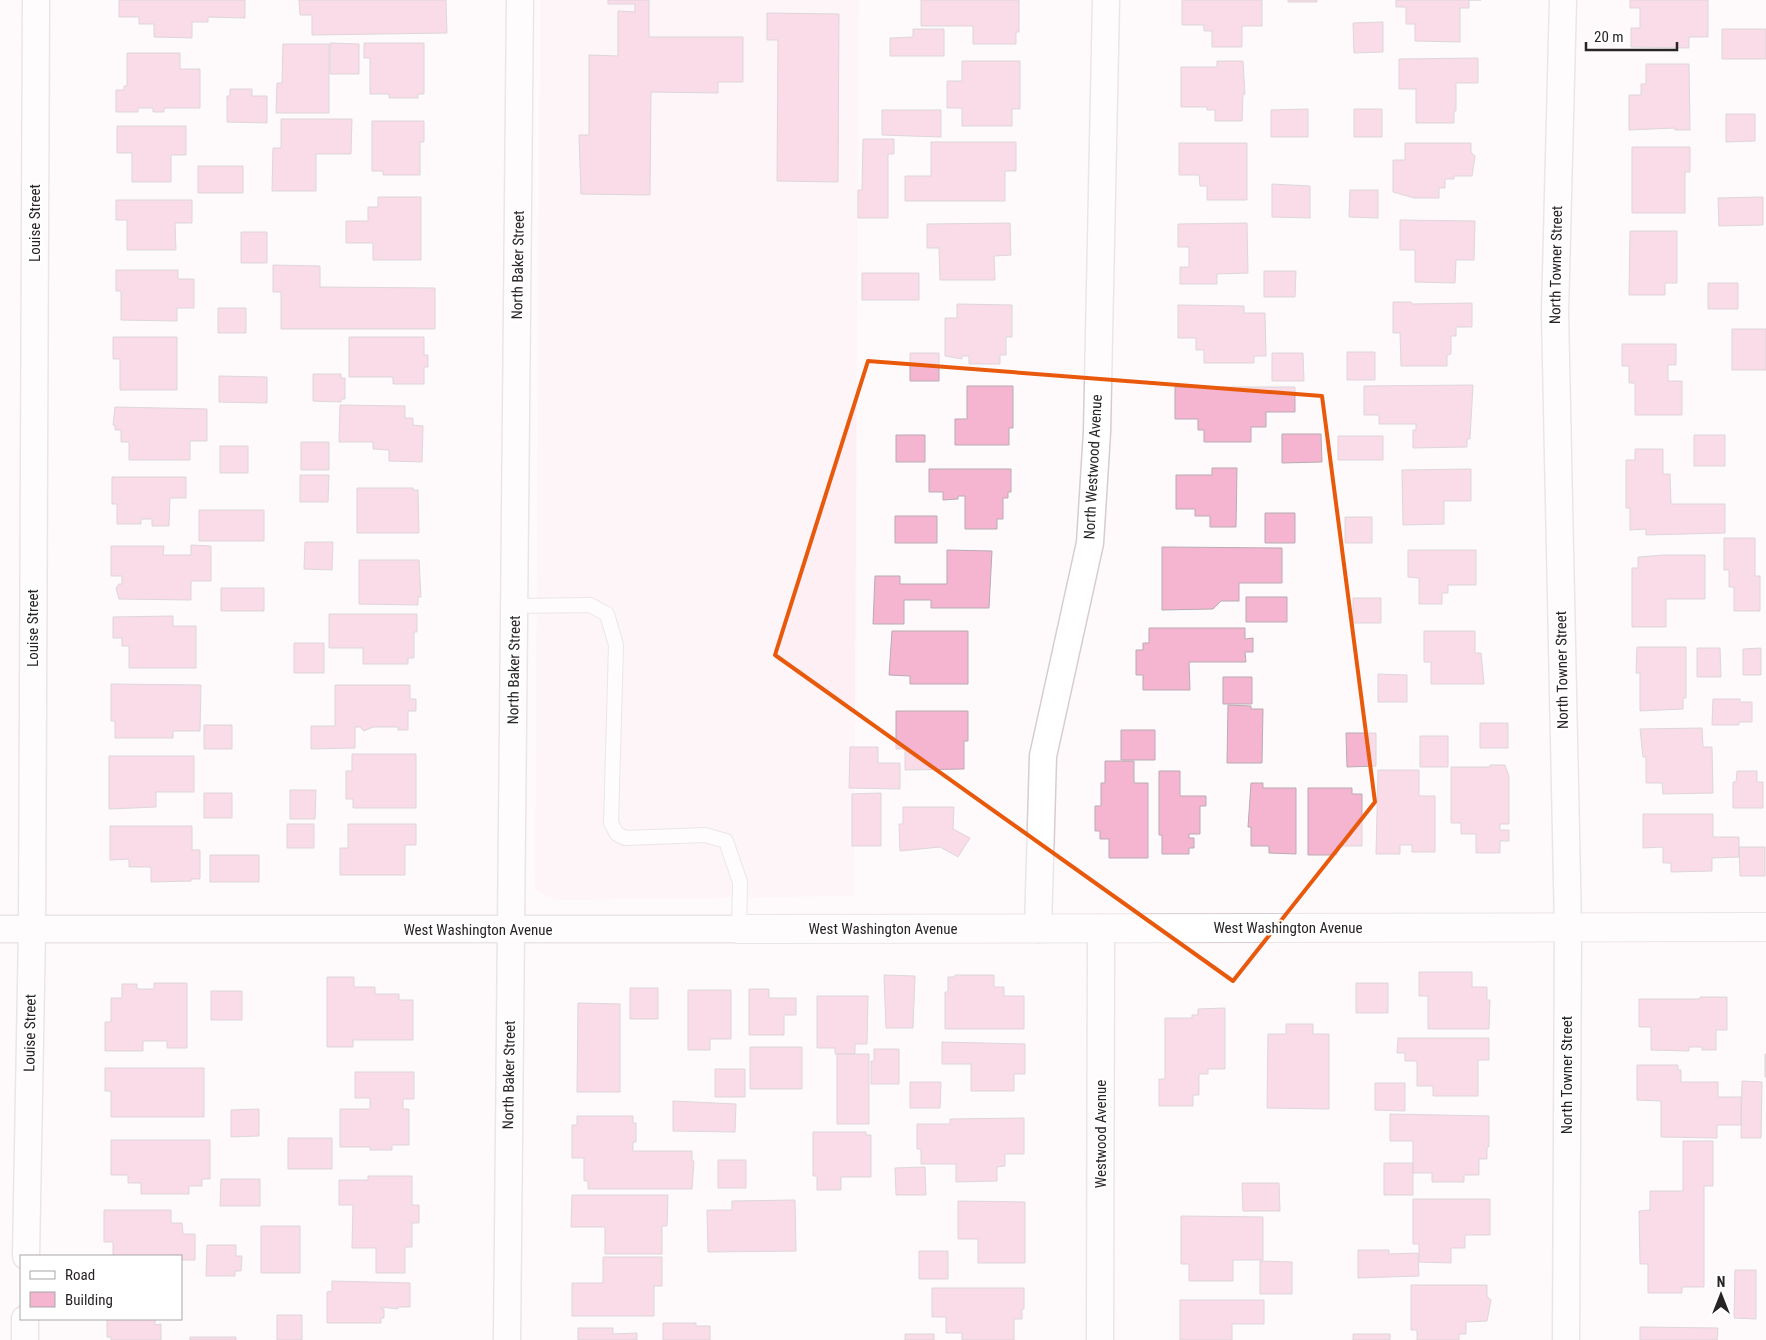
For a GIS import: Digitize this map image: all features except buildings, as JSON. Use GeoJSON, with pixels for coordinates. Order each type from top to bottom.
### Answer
{"type":"FeatureCollection","features":[{"type":"Feature","properties":{"kind":"street","name":"Louise Street"},"geometry":{"type":"LineString","coordinates":[[26,1255],[32,931],[36,0]]}},
{"type":"Feature","properties":{"kind":"street","name":"North Baker Street"},"geometry":{"type":"LineString","coordinates":[[507,1340],[520,0]]}},
{"type":"Feature","properties":{"kind":"street","name":"North Westwood Avenue"},"geometry":{"type":"LineString","coordinates":[[1038,929],[1043,756],[1090,543],[1097,432],[1106,0]]}},
{"type":"Feature","properties":{"kind":"street","name":"North Towner Street"},"geometry":{"type":"LineString","coordinates":[[1563,0],[1555,312],[1568,928],[1566,1340]]}},
{"type":"Feature","properties":{"kind":"street","name":"West Washington Avenue"},"geometry":{"type":"LineString","coordinates":[[0,929],[32,931],[1766,927]]}},
{"type":"Feature","properties":{"kind":"street","name":"Westwood Avenue"},"geometry":{"type":"LineString","coordinates":[[1100,1340],[1101,928]]}},
{"type":"Feature","properties":{"kind":"street"},"geometry":{"type":"LineString","coordinates":[[25,1320],[25,1340]]}},
{"type":"Feature","properties":{"kind":"lane"},"geometry":{"type":"LineString","coordinates":[[514,606],[590,605],[607,614],[616,645],[611,823],[617,834],[625,838],[705,835],[726,841],[740,882],[739,929]]}},
{"type":"Feature","properties":{"kind":"highlighted area"},"geometry":{"type":"Polygon","coordinates":[[[868,361],[1322,396],[1375,802],[1233,981],[775,655],[868,361]]]}},
{"type":"Feature","properties":{"kind":"shaded area"},"geometry":{"type":"Polygon","coordinates":[[[540,0],[859,0],[854,896],[556,900],[535,890],[540,0]]]}}]}
